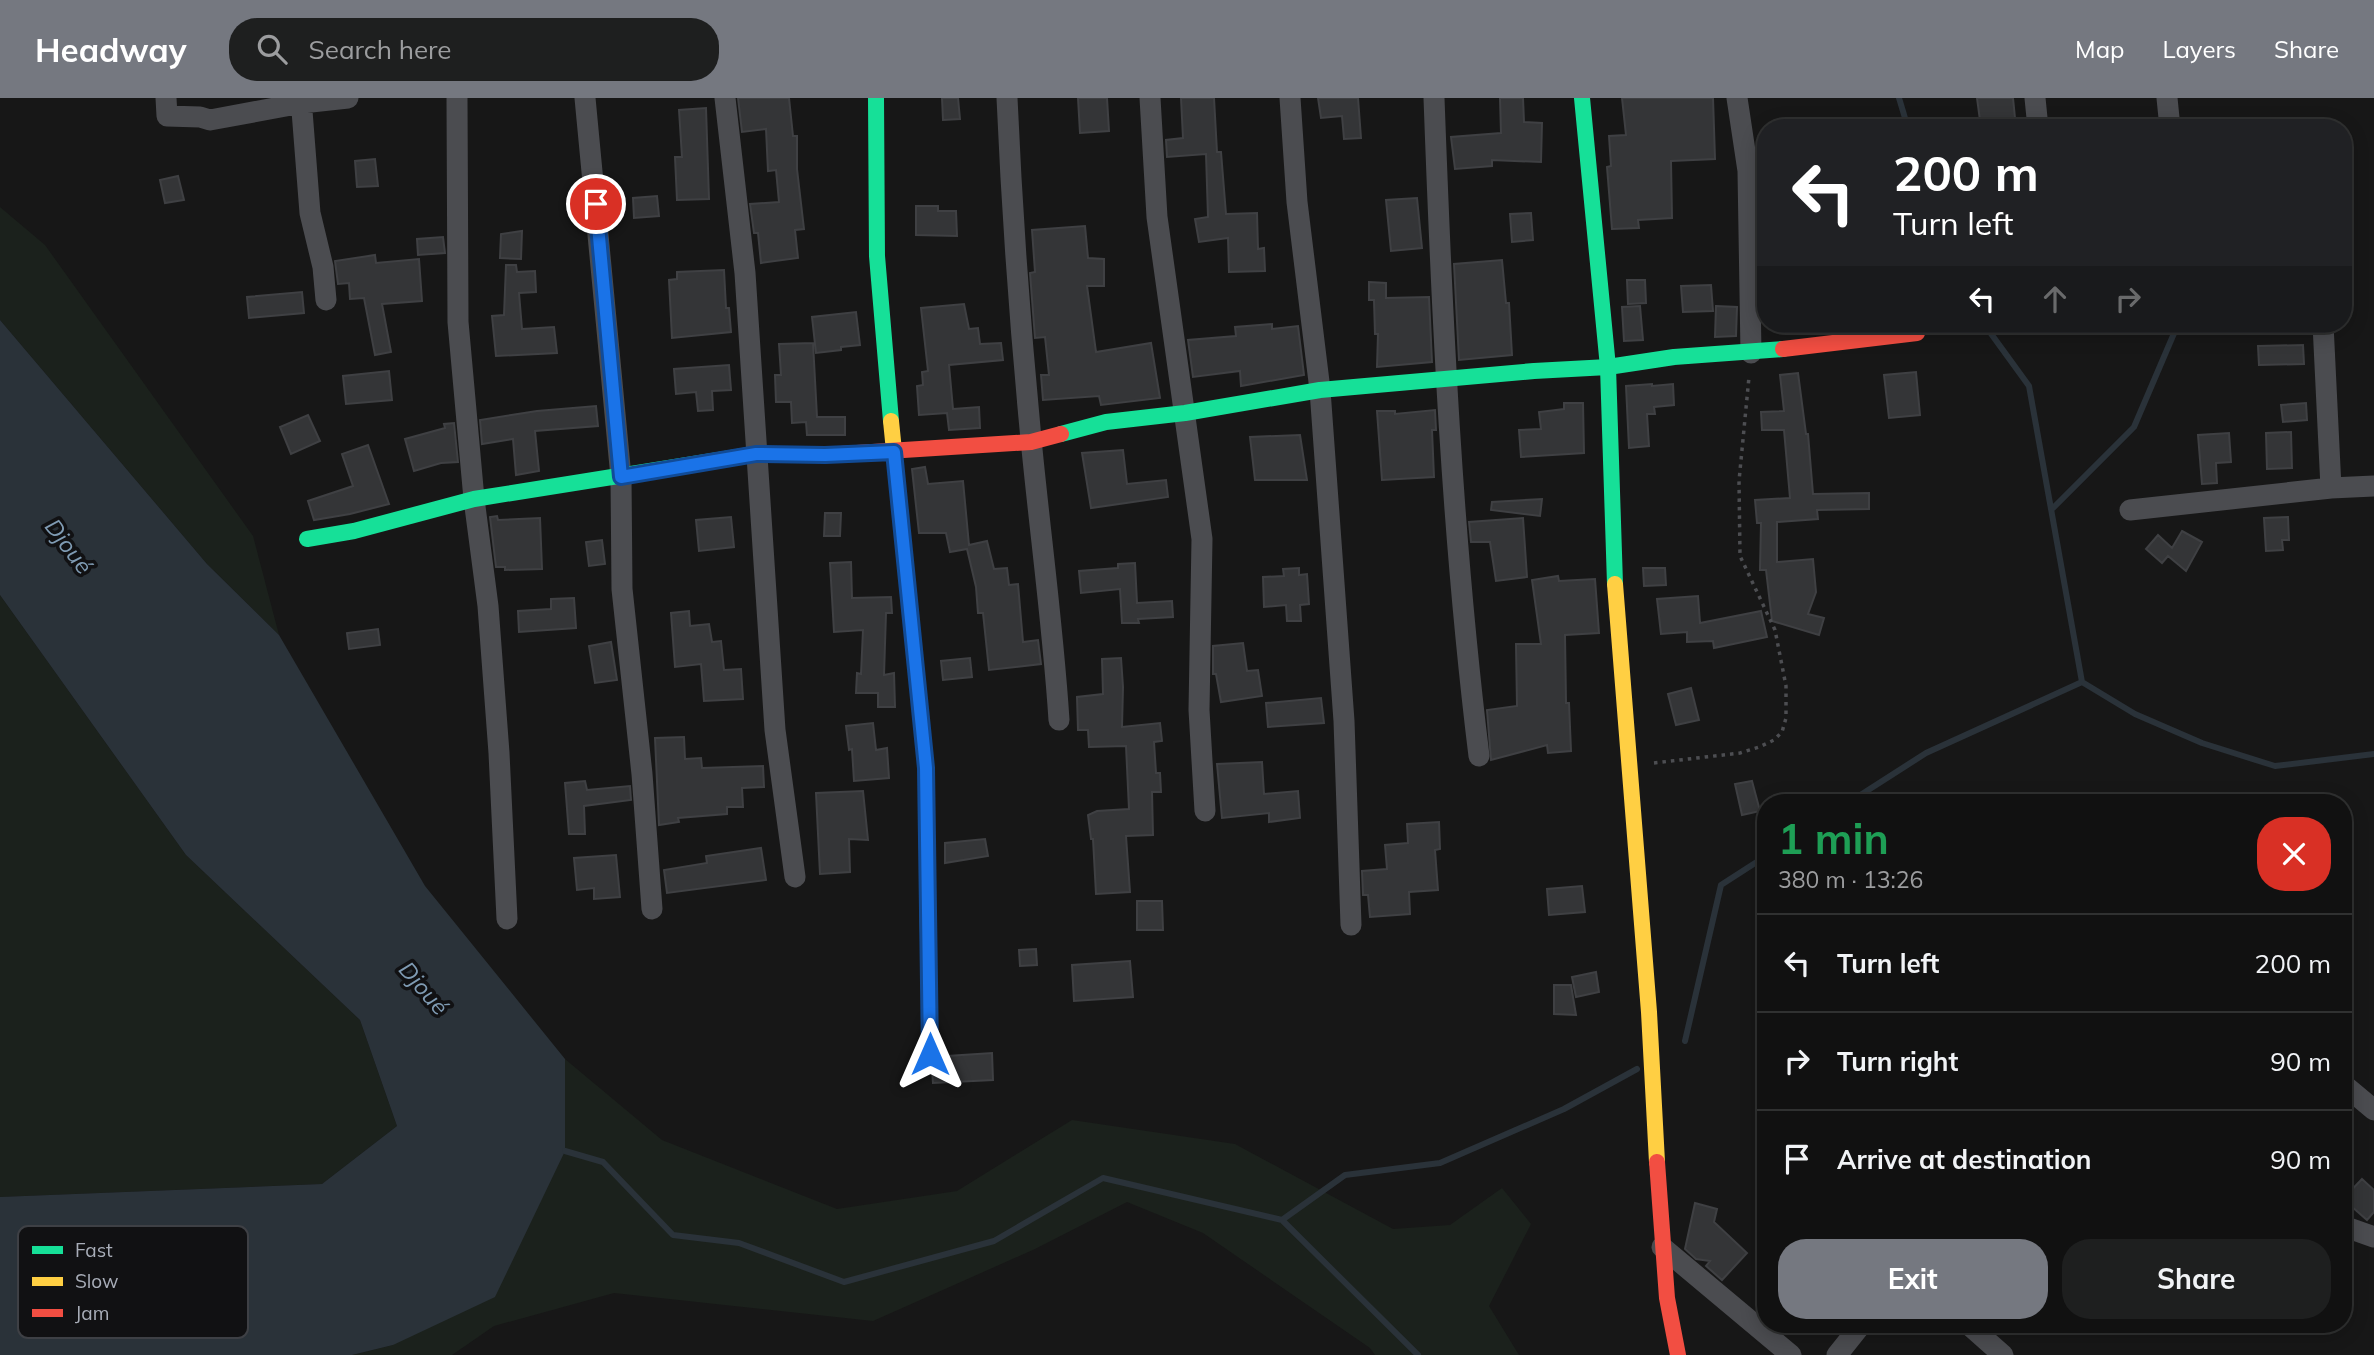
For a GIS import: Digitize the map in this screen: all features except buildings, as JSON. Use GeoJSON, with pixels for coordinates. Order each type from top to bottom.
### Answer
{"type":"FeatureCollection","features":[{"type":"Feature","properties":{"kind":"street"},"geometry":{"type":"LineString","coordinates":[[166,98],[167,116],[210,120],[302,100],[348,98]]}},
{"type":"Feature","properties":{"kind":"street"},"geometry":{"type":"LineString","coordinates":[[457,98],[458,322],[474,499],[488,606],[508,919]]}},
{"type":"Feature","properties":{"kind":"street"},"geometry":{"type":"LineString","coordinates":[[585,98],[621,477],[622,589],[642,774],[652,909]]}},
{"type":"Feature","properties":{"kind":"street"},"geometry":{"type":"LineString","coordinates":[[725,98],[745,273],[775,730],[795,877]]}},
{"type":"Feature","properties":{"kind":"street"},"geometry":{"type":"LineString","coordinates":[[876,98],[877,256],[926,768],[930,1054]]}},
{"type":"Feature","properties":{"kind":"street"},"geometry":{"type":"LineString","coordinates":[[1007,98],[1014,252],[1031,442],[1054,640],[1059,720]]}},
{"type":"Feature","properties":{"kind":"street"},"geometry":{"type":"LineString","coordinates":[[1150,98],[1157,217],[1202,539],[1199,710],[1205,811]]}},
{"type":"Feature","properties":{"kind":"street"},"geometry":{"type":"LineString","coordinates":[[1290,98],[1297,202],[1320,390],[1344,722],[1351,926]]}},
{"type":"Feature","properties":{"kind":"street"},"geometry":{"type":"LineString","coordinates":[[1434,98],[1446,380],[1467,660],[1479,755]]}},
{"type":"Feature","properties":{"kind":"street"},"geometry":{"type":"LineString","coordinates":[[1582,98],[1608,367],[1613,555],[1631,765],[1662,1247],[1667,1298],[1678,1355]]}},
{"type":"Feature","properties":{"kind":"street"},"geometry":{"type":"LineString","coordinates":[[1737,98],[1748,172],[1751,353]]}},
{"type":"Feature","properties":{"kind":"street"},"geometry":{"type":"LineString","coordinates":[[2035,98],[2037,119]]}},
{"type":"Feature","properties":{"kind":"street"},"geometry":{"type":"LineString","coordinates":[[2167,98],[2169,119]]}},
{"type":"Feature","properties":{"kind":"street"},"geometry":{"type":"LineString","coordinates":[[302,100],[310,213],[323,267],[326,300]]}},
{"type":"Feature","properties":{"kind":"street"},"geometry":{"type":"LineString","coordinates":[[307,539],[354,531],[474,499],[756,454],[894,452],[1031,442],[1106,422],[1185,413],[1320,390],[1534,370],[1608,367],[1674,357],[1751,353],[1917,333]]}},
{"type":"Feature","properties":{"kind":"street"},"geometry":{"type":"LineString","coordinates":[[2323,333],[2332,488]]}},
{"type":"Feature","properties":{"kind":"street"},"geometry":{"type":"LineString","coordinates":[[2130,510],[2332,488],[2374,486]]}},
{"type":"Feature","properties":{"kind":"street"},"geometry":{"type":"LineString","coordinates":[[2352,1092],[2374,1110]]}},
{"type":"Feature","properties":{"kind":"street"},"geometry":{"type":"LineString","coordinates":[[2352,1229],[2374,1237]]}},
{"type":"Feature","properties":{"kind":"street"},"geometry":{"type":"LineString","coordinates":[[1662,1247],[1757,1327]]}},
{"type":"Feature","properties":{"kind":"street"},"geometry":{"type":"LineString","coordinates":[[1765,1333],[1791,1355]]}},
{"type":"Feature","properties":{"kind":"street"},"geometry":{"type":"LineString","coordinates":[[1837,1355],[1855,1333]]}},
{"type":"Feature","properties":{"kind":"street"},"geometry":{"type":"LineString","coordinates":[[1978,1333],[2003,1355]]}},
{"type":"Feature","properties":{"kind":"path"},"geometry":{"type":"LineString","coordinates":[[1631,765],[1740,753],[1774,740],[1782,732],[1786,718],[1786,686],[1775,629],[1740,556],[1739,481],[1751,353]]}},
{"type":"Feature","properties":{"kind":"shaded area"},"geometry":{"type":"Polygon","coordinates":[[[0,207],[45,245],[253,536],[279,635],[207,564],[0,320],[0,207]]]}},
{"type":"Feature","properties":{"kind":"shaded area"},"geometry":{"type":"Polygon","coordinates":[[[0,595],[186,855],[360,1020],[397,1126],[322,1184],[0,1197],[0,595]]]}},
{"type":"Feature","properties":{"kind":"shaded area"},"geometry":{"type":"Polygon","coordinates":[[[565,1059],[662,1140],[837,1209],[957,1191],[1072,1120],[1235,1144],[1393,1229],[1450,1225],[1502,1188],[1531,1224],[1489,1306],[1519,1355],[1375,1355],[1370,1348],[1203,1233],[1127,1202],[1035,1249],[873,1321],[614,1293],[494,1326],[452,1355],[352,1355],[393,1345],[565,1151],[565,1059]]]}},
{"type":"Feature","properties":{"kind":"water","name":"Djoué"},"geometry":{"type":"Polygon","coordinates":[[[0,320],[207,564],[279,635],[425,886],[565,1059],[565,1151],[495,1297],[393,1345],[352,1355],[0,1355],[0,1197],[322,1184],[397,1126],[360,1020],[186,855],[0,595],[0,320]]]}},
{"type":"Feature","properties":{"kind":"waterway"},"geometry":{"type":"LineString","coordinates":[[1899,98],[1905,119]]}},
{"type":"Feature","properties":{"kind":"waterway"},"geometry":{"type":"LineString","coordinates":[[1991,333],[2029,386],[2082,682]]}},
{"type":"Feature","properties":{"kind":"waterway"},"geometry":{"type":"LineString","coordinates":[[2052,509],[2134,427],[2174,333]]}},
{"type":"Feature","properties":{"kind":"waterway"},"geometry":{"type":"LineString","coordinates":[[1862,794],[1926,753],[2082,682],[2135,714],[2202,743],[2275,766],[2374,754]]}},
{"type":"Feature","properties":{"kind":"waterway"},"geometry":{"type":"LineString","coordinates":[[1685,1041],[1721,885],[1757,862]]}},
{"type":"Feature","properties":{"kind":"waterway"},"geometry":{"type":"LineString","coordinates":[[1282,1220],[1345,1175],[1440,1163],[1564,1109],[1637,1069]]}},
{"type":"Feature","properties":{"kind":"waterway"},"geometry":{"type":"LineString","coordinates":[[565,1151],[603,1162],[673,1235],[739,1243],[844,1282],[994,1241],[1103,1178],[1282,1220],[1418,1355]]}},
{"type":"Feature","properties":{"kind":"traffic: fast"},"geometry":{"type":"LineString","coordinates":[[876,98],[877,256],[891,421]]}},
{"type":"Feature","properties":{"kind":"traffic: fast"},"geometry":{"type":"LineString","coordinates":[[1582,98],[1608,367],[1615,584]]}},
{"type":"Feature","properties":{"kind":"traffic: fast"},"geometry":{"type":"LineString","coordinates":[[1061,434],[1106,422],[1185,413],[1320,390],[1608,367],[1674,357],[1783,349]]}},
{"type":"Feature","properties":{"kind":"traffic: fast"},"geometry":{"type":"LineString","coordinates":[[307,539],[354,531],[474,499],[756,454],[798,455]]}},
{"type":"Feature","properties":{"kind":"traffic: fast"},"geometry":{"type":"LineString","coordinates":[[928,934],[930,1053]]}},
{"type":"Feature","properties":{"kind":"traffic: slow"},"geometry":{"type":"LineString","coordinates":[[891,421],[926,768],[928,934]]}},
{"type":"Feature","properties":{"kind":"traffic: slow"},"geometry":{"type":"LineString","coordinates":[[1615,584],[1649,1012],[1657,1162]]}},
{"type":"Feature","properties":{"kind":"traffic: jam"},"geometry":{"type":"LineString","coordinates":[[1783,349],[1917,333]]}},
{"type":"Feature","properties":{"kind":"traffic: jam"},"geometry":{"type":"LineString","coordinates":[[798,455],[1031,442],[1061,434]]}},
{"type":"Feature","properties":{"kind":"traffic: jam"},"geometry":{"type":"LineString","coordinates":[[1657,1162],[1667,1298],[1678,1355]]}},
{"type":"Feature","properties":{"kind":"route"},"geometry":{"type":"LineString","coordinates":[[596,204],[621,477],[756,454],[894,452],[926,768],[930,1054]]}}]}
